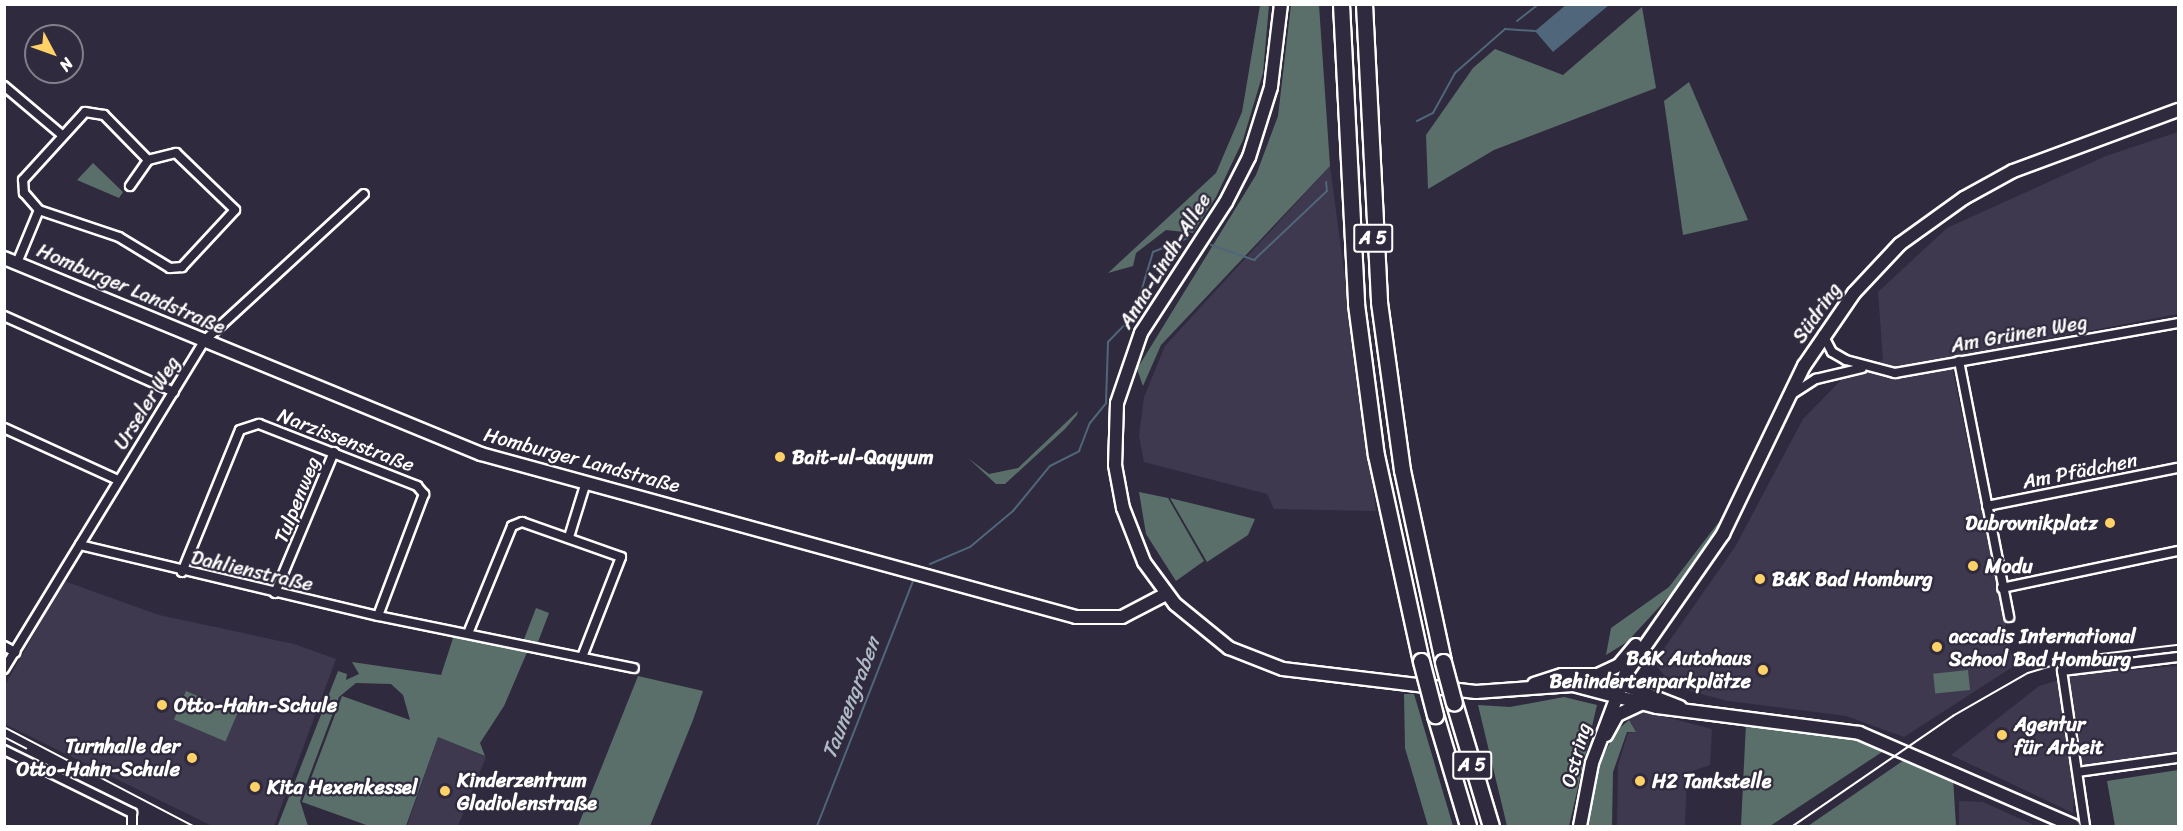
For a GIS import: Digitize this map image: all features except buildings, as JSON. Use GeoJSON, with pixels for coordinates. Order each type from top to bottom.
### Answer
{"type":"FeatureCollection","features":[{"type":"Feature","properties":{"kind":"highway","name":"A 5"},"geometry":{"type":"LineString","coordinates":[[1341,4],[1356,304],[1376,455],[1421,661],[1468,826]]}},
{"type":"Feature","properties":{"kind":"highway","name":"A 5"},"geometry":{"type":"LineString","coordinates":[[1364,4],[1380,313],[1404,480],[1443,662],[1491,826]]}},
{"type":"Feature","properties":{"kind":"main road","name":"Anna-Lindh-Allee"},"geometry":{"type":"LineString","coordinates":[[1281,4],[1271,87],[1249,157],[1221,210],[1141,333],[1117,403],[1115,465],[1123,508],[1140,555],[1167,594],[1210,635],[1262,663],[1348,679],[1511,693]]}},
{"type":"Feature","properties":{"kind":"main road","name":"Südring"},"geometry":{"type":"LineString","coordinates":[[1622,682],[1723,534],[1788,397],[1823,334],[1900,244],[1964,198],[2013,171],[2178,110]]}},
{"type":"Feature","properties":{"kind":"main road","name":"Homburger Landstraße"},"geometry":{"type":"LineString","coordinates":[[4,258],[481,454],[1088,619],[1132,614],[1167,594]]}},
{"type":"Feature","properties":{"kind":"main road"},"geometry":{"type":"LineString","coordinates":[[1598,675],[1619,665],[1675,602]]}},
{"type":"Feature","properties":{"kind":"main road"},"geometry":{"type":"LineString","coordinates":[[1511,693],[1555,677],[1598,675],[1622,682],[1686,710]]}},
{"type":"Feature","properties":{"kind":"main road","name":"Ostring"},"geometry":{"type":"LineString","coordinates":[[1580,826],[1592,763],[1622,682]]}},
{"type":"Feature","properties":{"kind":"main road"},"geometry":{"type":"LineString","coordinates":[[1511,693],[1573,685],[1616,695],[1641,704],[1859,733],[2074,826]]}},
{"type":"Feature","properties":{"kind":"main road"},"geometry":{"type":"LineString","coordinates":[[1592,763],[1617,715],[1641,704]]}},
{"type":"Feature","properties":{"kind":"street"},"geometry":{"type":"LineString","coordinates":[[4,86],[27,103],[62,135]]}},
{"type":"Feature","properties":{"kind":"street"},"geometry":{"type":"LineString","coordinates":[[130,186],[148,160],[177,153],[235,210],[182,267],[170,268],[120,237],[39,210],[24,192],[23,180],[85,112],[95,112],[148,160]]}},
{"type":"Feature","properties":{"kind":"street","name":"Urseler Weg"},"geometry":{"type":"LineString","coordinates":[[4,669],[204,341],[364,194]]}},
{"type":"Feature","properties":{"kind":"street"},"geometry":{"type":"LineString","coordinates":[[17,263],[39,210]]}},
{"type":"Feature","properties":{"kind":"street"},"geometry":{"type":"LineString","coordinates":[[4,316],[174,392]]}},
{"type":"Feature","properties":{"kind":"street","name":"Am Grünen Weg"},"geometry":{"type":"LineString","coordinates":[[1823,334],[1832,352],[1865,368],[1895,373],[2178,323]]}},
{"type":"Feature","properties":{"kind":"street"},"geometry":{"type":"LineString","coordinates":[[1959,362],[2009,617]]}},
{"type":"Feature","properties":{"kind":"street","name":"Am Grünen Weg"},"geometry":{"type":"LineString","coordinates":[[1788,397],[1816,379],[1865,368]]}},
{"type":"Feature","properties":{"kind":"street","name":"Narzissenstraße"},"geometry":{"type":"LineString","coordinates":[[182,572],[240,430],[259,424],[417,486],[424,495],[378,616]]}},
{"type":"Feature","properties":{"kind":"street"},"geometry":{"type":"LineString","coordinates":[[4,428],[118,480]]}},
{"type":"Feature","properties":{"kind":"street","name":"Tulpenweg"},"geometry":{"type":"LineString","coordinates":[[275,593],[334,452]]}},
{"type":"Feature","properties":{"kind":"street","name":"Am Pfädchen"},"geometry":{"type":"LineString","coordinates":[[1987,507],[2178,468]]}},
{"type":"Feature","properties":{"kind":"street"},"geometry":{"type":"LineString","coordinates":[[569,537],[586,482]]}},
{"type":"Feature","properties":{"kind":"street"},"geometry":{"type":"LineString","coordinates":[[469,631],[512,526],[522,522],[616,552],[622,565],[582,657]]}},
{"type":"Feature","properties":{"kind":"street","name":"Dahlienstraße"},"geometry":{"type":"LineString","coordinates":[[80,545],[182,572],[378,616],[469,631],[633,668]]}},
{"type":"Feature","properties":{"kind":"street"},"geometry":{"type":"LineString","coordinates":[[2002,588],[2178,551]]}},
{"type":"Feature","properties":{"kind":"street"},"geometry":{"type":"LineString","coordinates":[[4,646],[15,652]]}},
{"type":"Feature","properties":{"kind":"street"},"geometry":{"type":"LineString","coordinates":[[2085,826],[2062,671],[2178,657]]}},
{"type":"Feature","properties":{"kind":"street"},"geometry":{"type":"LineString","coordinates":[[4,750],[132,813],[132,826]]}},
{"type":"Feature","properties":{"kind":"street"},"geometry":{"type":"LineString","coordinates":[[2078,772],[2178,758]]}},
{"type":"Feature","properties":{"kind":"shaded area"},"geometry":{"type":"Polygon","coordinates":[[[2178,132],[2178,314],[1950,357],[2014,666],[1904,737],[1846,716],[1728,701],[1674,687],[1654,663],[1735,547],[1803,419],[1850,371],[1883,360],[1878,292],[1947,228],[2106,156],[2178,132]]]}},
{"type":"Feature","properties":{"kind":"shaded area"},"geometry":{"type":"Polygon","coordinates":[[[1330,166],[1376,511],[1274,509],[1267,494],[1144,462],[1139,436],[1144,397],[1165,346],[1330,166]]]}},
{"type":"Feature","properties":{"kind":"shaded area","name":"Otto-Hahn-Schule"},"geometry":{"type":"Polygon","coordinates":[[[64,581],[159,615],[294,644],[336,659],[274,826],[212,826],[5,724],[5,685],[64,581]]]}},
{"type":"Feature","properties":{"kind":"shaded area"},"geometry":{"type":"Polygon","coordinates":[[[2178,666],[2178,761],[2075,773],[2073,813],[1951,755],[2039,686],[2080,674],[2178,666]]]}},
{"type":"Feature","properties":{"kind":"shaded area"},"geometry":{"type":"Polygon","coordinates":[[[1639,710],[1712,729],[1710,765],[1687,773],[1685,826],[1617,826],[1618,765],[1628,733],[1636,732],[1626,715],[1639,710]]]}},
{"type":"Feature","properties":{"kind":"shaded area","name":"Kinderzentrum Gladiolenstraße"},"geometry":{"type":"Polygon","coordinates":[[[438,737],[486,757],[458,826],[407,826],[438,737]]]}},
{"type":"Feature","properties":{"kind":"shaded area"},"geometry":{"type":"Polygon","coordinates":[[[1959,801],[1983,802],[2036,826],[1959,826],[1959,801]]]}},
{"type":"Feature","properties":{"kind":"green space"},"geometry":{"type":"Polygon","coordinates":[[[1260,5],[1269,5],[1263,73],[1243,140],[1216,197],[1193,233],[1166,230],[1136,253],[1133,266],[1108,273],[1216,173],[1242,112],[1260,5]]]}},
{"type":"Feature","properties":{"kind":"green space"},"geometry":{"type":"Polygon","coordinates":[[[1291,5],[1319,5],[1330,166],[1161,345],[1143,386],[1137,369],[1256,175],[1278,116],[1291,5]]]}},
{"type":"Feature","properties":{"kind":"green space"},"geometry":{"type":"Polygon","coordinates":[[[1642,7],[1656,88],[1494,150],[1428,189],[1426,135],[1473,68],[1495,49],[1563,75],[1642,7]]]}},
{"type":"Feature","properties":{"kind":"green space"},"geometry":{"type":"Polygon","coordinates":[[[1689,82],[1748,220],[1683,235],[1664,101],[1689,82]]]}},
{"type":"Feature","properties":{"kind":"green space"},"geometry":{"type":"Polygon","coordinates":[[[93,163],[123,192],[119,198],[77,180],[93,163]]]}},
{"type":"Feature","properties":{"kind":"green space"},"geometry":{"type":"Polygon","coordinates":[[[1078,411],[1065,429],[1005,484],[996,484],[968,458],[989,474],[1018,468],[1078,411]]]}},
{"type":"Feature","properties":{"kind":"green space"},"geometry":{"type":"Polygon","coordinates":[[[1139,492],[1168,498],[1204,561],[1176,581],[1146,534],[1139,492]]]}},
{"type":"Feature","properties":{"kind":"green space"},"geometry":{"type":"Polygon","coordinates":[[[1170,498],[1255,519],[1248,535],[1207,562],[1170,498]]]}},
{"type":"Feature","properties":{"kind":"green space"},"geometry":{"type":"Polygon","coordinates":[[[1718,523],[1719,531],[1696,567],[1627,642],[1606,655],[1611,628],[1669,587],[1718,523]]]}},
{"type":"Feature","properties":{"kind":"green space"},"geometry":{"type":"Polygon","coordinates":[[[536,608],[549,613],[537,646],[523,641],[536,608]]]}},
{"type":"Feature","properties":{"kind":"green space"},"geometry":{"type":"Polygon","coordinates":[[[455,632],[528,650],[504,706],[480,743],[485,756],[438,737],[406,826],[369,826],[302,802],[342,696],[410,720],[403,695],[391,684],[356,683],[339,697],[300,801],[308,826],[278,825],[338,671],[347,674],[346,680],[359,674],[352,662],[441,675],[455,632]]]}},
{"type":"Feature","properties":{"kind":"green space"},"geometry":{"type":"Polygon","coordinates":[[[1968,670],[1970,690],[1935,694],[1933,674],[1968,670]]]}},
{"type":"Feature","properties":{"kind":"green space"},"geometry":{"type":"Polygon","coordinates":[[[638,676],[703,691],[693,720],[650,826],[578,826],[638,676]]]}},
{"type":"Feature","properties":{"kind":"green space"},"geometry":{"type":"Polygon","coordinates":[[[186,691],[238,713],[225,741],[174,720],[186,691]]]}},
{"type":"Feature","properties":{"kind":"green space"},"geometry":{"type":"Polygon","coordinates":[[[1404,694],[1414,694],[1453,826],[1428,826],[1405,748],[1404,694]]]}},
{"type":"Feature","properties":{"kind":"green space"},"geometry":{"type":"Polygon","coordinates":[[[1564,697],[1597,705],[1569,826],[1507,826],[1478,705],[1510,707],[1564,697]]]}},
{"type":"Feature","properties":{"kind":"green space"},"geometry":{"type":"Polygon","coordinates":[[[1629,720],[1636,732],[1627,732],[1613,772],[1612,826],[1587,826],[1600,763],[1615,732],[1629,720]]]}},
{"type":"Feature","properties":{"kind":"green space"},"geometry":{"type":"Polygon","coordinates":[[[1746,723],[1851,737],[1885,750],[1770,826],[1741,826],[1746,723]]]}},
{"type":"Feature","properties":{"kind":"green space"},"geometry":{"type":"Polygon","coordinates":[[[1907,758],[1953,778],[1956,826],[1808,826],[1907,758]]]}},
{"type":"Feature","properties":{"kind":"green space"},"geometry":{"type":"Polygon","coordinates":[[[2178,770],[2178,826],[2115,826],[2107,781],[2178,770]]]}},
{"type":"Feature","properties":{"kind":"water"},"geometry":{"type":"Polygon","coordinates":[[[1567,4],[1609,5],[1553,52],[1535,31],[1567,4]]]}},
{"type":"Feature","properties":{"kind":"waterway","name":"Taunengraben"},"geometry":{"type":"LineString","coordinates":[[1517,21],[1539,4]]}},
{"type":"Feature","properties":{"kind":"waterway","name":"Taunengraben"},"geometry":{"type":"LineString","coordinates":[[1417,121],[1433,113],[1455,73],[1505,29],[1535,31]]}},
{"type":"Feature","properties":{"kind":"waterway","name":"Taunengraben"},"geometry":{"type":"LineString","coordinates":[[1211,245],[1254,260],[1327,191],[1326,182]]}},
{"type":"Feature","properties":{"kind":"waterway","name":"Taunengraben"},"geometry":{"type":"LineString","coordinates":[[930,564],[970,547],[1013,511],[1050,466],[1079,451],[1090,423],[1106,403],[1108,342],[1134,315],[1153,252],[1188,238]]}},
{"type":"Feature","properties":{"kind":"waterway","name":"Taunengraben"},"geometry":{"type":"LineString","coordinates":[[817,826],[913,581]]}},
{"type":"Feature","properties":{"kind":"tram line"},"geometry":{"type":"LineString","coordinates":[[1793,826],[1953,716],[2028,673],[2084,656],[2178,645]]}},
{"type":"Feature","properties":{"kind":"tram line"},"geometry":{"type":"LineString","coordinates":[[4,727],[193,826]]}},
{"type":"Feature","properties":{"kind":"tram line"},"geometry":{"type":"LineString","coordinates":[[4,737],[26,748]]}},
{"type":"Feature","properties":{"kind":"place","name":"Bait-ul-Qayyum"},"geometry":{"type":"Point","coordinates":[780,457]}},
{"type":"Feature","properties":{"kind":"place","name":"Dubrovnikplatz"},"geometry":{"type":"Point","coordinates":[2110,523]}},
{"type":"Feature","properties":{"kind":"place","name":"Modu"},"geometry":{"type":"Point","coordinates":[1973,566]}},
{"type":"Feature","properties":{"kind":"place","name":"B&K Bad Homburg"},"geometry":{"type":"Point","coordinates":[1760,579]}},
{"type":"Feature","properties":{"kind":"place","name":"accadis International School Bad Homburg"},"geometry":{"type":"Point","coordinates":[1937,647]}},
{"type":"Feature","properties":{"kind":"place","name":"B&K Autohaus Behindertenparkplätze"},"geometry":{"type":"Point","coordinates":[1763,670]}},
{"type":"Feature","properties":{"kind":"place","name":"Otto-Hahn-Schule"},"geometry":{"type":"Point","coordinates":[162,705]}},
{"type":"Feature","properties":{"kind":"place","name":"Agentur für Arbeit"},"geometry":{"type":"Point","coordinates":[2002,735]}},
{"type":"Feature","properties":{"kind":"place","name":"Turnhalle der Otto-Hahn-Schule"},"geometry":{"type":"Point","coordinates":[192,758]}},
{"type":"Feature","properties":{"kind":"place","name":"H2 Tankstelle"},"geometry":{"type":"Point","coordinates":[1640,781]}},
{"type":"Feature","properties":{"kind":"place","name":"Kita Hexenkessel"},"geometry":{"type":"Point","coordinates":[255,787]}},
{"type":"Feature","properties":{"kind":"place","name":"Kinderzentrum Gladiolenstraße"},"geometry":{"type":"Point","coordinates":[445,791]}}]}
